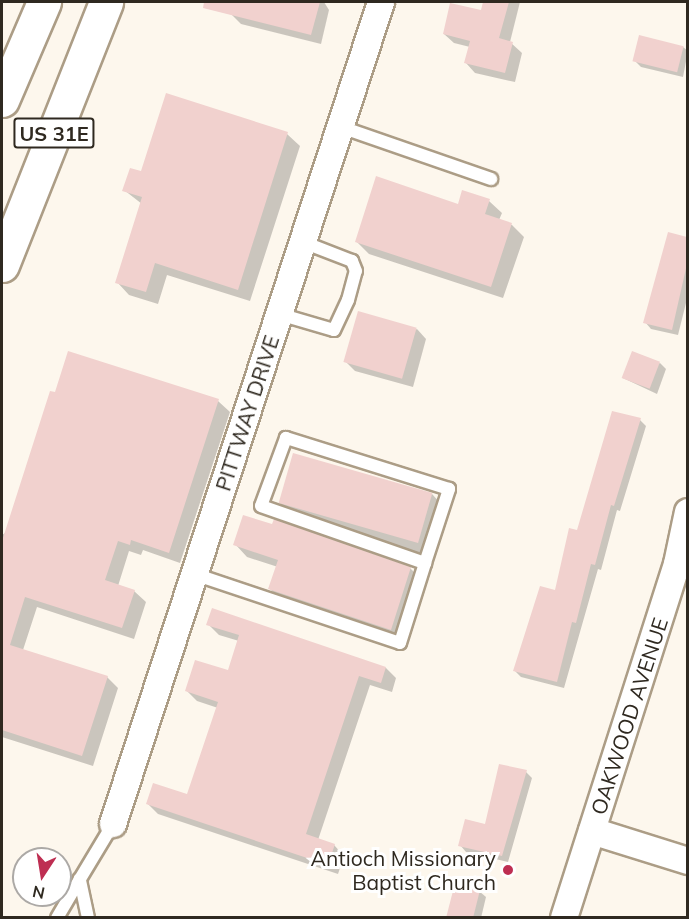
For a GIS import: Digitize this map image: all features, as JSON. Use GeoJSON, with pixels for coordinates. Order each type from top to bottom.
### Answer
{"type":"FeatureCollection","features":[{"type":"Feature","properties":{"kind":"highway","name":"US 31E"},"geometry":{"type":"LineString","coordinates":[[2,100],[44,2]]}},
{"type":"Feature","properties":{"kind":"highway","name":"US 31E"},"geometry":{"type":"LineString","coordinates":[[2,265],[106,2]]}},
{"type":"Feature","properties":{"kind":"street","name":"PITTWAY DRIVE"},"geometry":{"type":"LineString","coordinates":[[113,824],[381,2]]}},
{"type":"Feature","properties":{"kind":"street","name":"OAKWOOD AVENUE"},"geometry":{"type":"LineString","coordinates":[[564,918],[677,564],[687,512]]}},
{"type":"Feature","properties":{"kind":"street"},"geometry":{"type":"LineString","coordinates":[[592,831],[687,861]]}},
{"type":"Feature","properties":{"kind":"lane"},"geometry":{"type":"LineString","coordinates":[[340,127],[491,179]]}},
{"type":"Feature","properties":{"kind":"lane"},"geometry":{"type":"LineString","coordinates":[[279,314],[334,330],[348,300],[356,271],[352,261],[303,242]]}},
{"type":"Feature","properties":{"kind":"lane"},"geometry":{"type":"LineString","coordinates":[[195,574],[400,643],[449,489],[286,438],[261,506],[425,563]]}},
{"type":"Feature","properties":{"kind":"lane"},"geometry":{"type":"LineString","coordinates":[[57,918],[113,824]]}},
{"type":"Feature","properties":{"kind":"lane"},"geometry":{"type":"LineString","coordinates":[[80,879],[88,918]]}},
{"type":"Feature","properties":{"kind":"building"},"geometry":{"type":"Polygon","coordinates":[[[204,2],[320,2],[311,35],[203,8],[204,2]]]}},
{"type":"Feature","properties":{"kind":"building"},"geometry":{"type":"Polygon","coordinates":[[[483,2],[509,2],[499,38],[513,42],[505,73],[464,63],[470,41],[443,34],[450,3],[481,10],[483,2]]]}},
{"type":"Feature","properties":{"kind":"building"},"geometry":{"type":"Polygon","coordinates":[[[639,35],[684,46],[677,72],[632,61],[639,35]]]}},
{"type":"Feature","properties":{"kind":"building"},"geometry":{"type":"Polygon","coordinates":[[[166,93],[288,132],[238,290],[155,263],[146,292],[115,283],[142,197],[122,191],[130,168],[141,171],[166,93]]]}},
{"type":"Feature","properties":{"kind":"building"},"geometry":{"type":"Polygon","coordinates":[[[376,176],[458,204],[462,190],[490,199],[485,214],[512,223],[491,287],[355,242],[376,176]]]}},
{"type":"Feature","properties":{"kind":"building"},"geometry":{"type":"Polygon","coordinates":[[[668,232],[687,237],[687,264],[672,330],[643,323],[668,232]]]}},
{"type":"Feature","properties":{"kind":"building"},"geometry":{"type":"Polygon","coordinates":[[[358,311],[417,328],[402,379],[343,362],[358,311]]]}},
{"type":"Feature","properties":{"kind":"building"},"geometry":{"type":"Polygon","coordinates":[[[68,351],[219,399],[169,553],[131,540],[130,545],[118,541],[105,580],[135,590],[122,628],[25,597],[10,645],[108,676],[82,756],[2,730],[2,541],[50,391],[55,392],[68,351]]]}},
{"type":"Feature","properties":{"kind":"building"},"geometry":{"type":"Polygon","coordinates":[[[632,351],[660,362],[650,389],[622,378],[632,351]]]}},
{"type":"Feature","properties":{"kind":"building"},"geometry":{"type":"Polygon","coordinates":[[[612,411],[641,418],[614,506],[611,505],[595,565],[591,564],[576,623],[572,622],[557,682],[513,671],[540,586],[555,590],[569,528],[577,530],[612,411]]]}},
{"type":"Feature","properties":{"kind":"building"},"geometry":{"type":"Polygon","coordinates":[[[293,453],[432,493],[418,543],[279,503],[293,453]]]}},
{"type":"Feature","properties":{"kind":"building"},"geometry":{"type":"Polygon","coordinates":[[[243,515],[272,524],[274,519],[411,567],[391,630],[268,589],[278,560],[233,545],[243,515]]]}},
{"type":"Feature","properties":{"kind":"building"},"geometry":{"type":"Polygon","coordinates":[[[212,608],[386,667],[381,683],[359,676],[306,834],[335,844],[328,865],[146,804],[153,783],[187,794],[218,702],[185,691],[195,660],[228,670],[239,635],[206,625],[212,608]]]}},
{"type":"Feature","properties":{"kind":"building"},"geometry":{"type":"Polygon","coordinates":[[[499,764],[527,770],[502,856],[458,846],[465,819],[485,824],[499,764]]]}},
{"type":"Feature","properties":{"kind":"building"},"geometry":{"type":"Polygon","coordinates":[[[455,883],[480,890],[473,918],[446,918],[455,883]]]}},
{"type":"Feature","properties":{"kind":"place","name":"Antioch Missionary Baptist Church"},"geometry":{"type":"Point","coordinates":[508,870]}}]}
